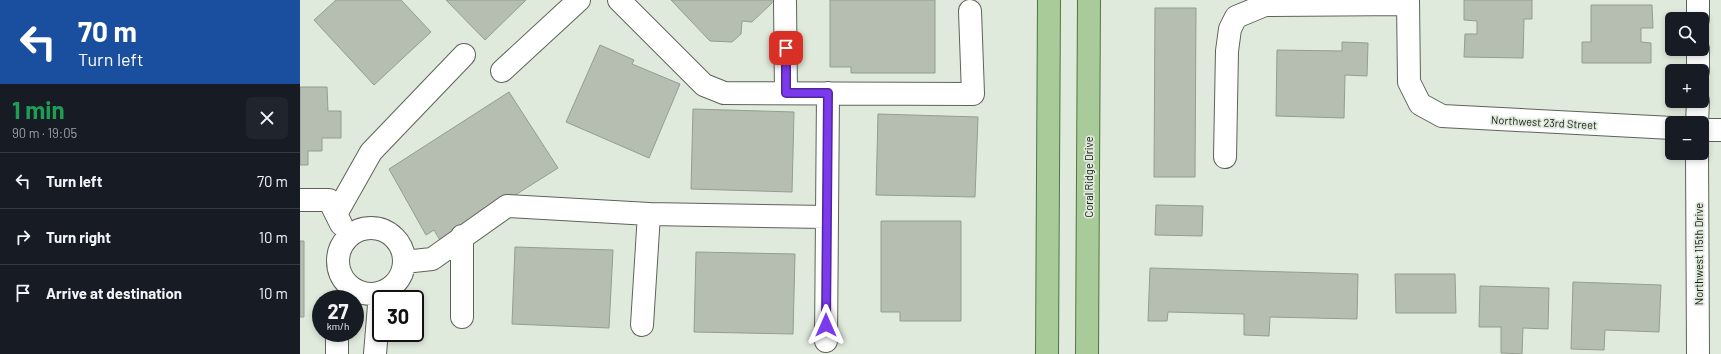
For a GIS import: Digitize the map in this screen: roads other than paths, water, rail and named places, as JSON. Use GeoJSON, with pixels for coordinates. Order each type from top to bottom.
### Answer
{"type":"FeatureCollection","features":[{"type":"Feature","properties":{"kind":"main road"},"geometry":{"type":"LineString","coordinates":[[1047,354],[1049,0]]}},
{"type":"Feature","properties":{"kind":"main road","name":"Coral Ridge Drive"},"geometry":{"type":"LineString","coordinates":[[1087,354],[1089,0]]}},
{"type":"Feature","properties":{"kind":"street"},"geometry":{"type":"LineString","coordinates":[[502,71],[579,0]]}},
{"type":"Feature","properties":{"kind":"street"},"geometry":{"type":"LineString","coordinates":[[619,0],[704,85],[724,93],[973,94],[970,11]]}},
{"type":"Feature","properties":{"kind":"street"},"geometry":{"type":"LineString","coordinates":[[1698,0],[1698,12]]}},
{"type":"Feature","properties":{"kind":"street"},"geometry":{"type":"LineString","coordinates":[[785,2],[786,93]]}},
{"type":"Feature","properties":{"kind":"street"},"geometry":{"type":"LineString","coordinates":[[1225,157],[1227,51],[1230,29],[1236,17],[1265,5],[1408,2]]}},
{"type":"Feature","properties":{"kind":"street","name":"Northwest 23rd Street"},"geometry":{"type":"LineString","coordinates":[[1408,2],[1408,82],[1420,104],[1442,116],[1665,128]]}},
{"type":"Feature","properties":{"kind":"street"},"geometry":{"type":"LineString","coordinates":[[336,214],[371,152],[464,55]]}},
{"type":"Feature","properties":{"kind":"street"},"geometry":{"type":"LineString","coordinates":[[826,341],[828,93]]}},
{"type":"Feature","properties":{"kind":"street"},"geometry":{"type":"LineString","coordinates":[[1709,130],[1721,130]]}},
{"type":"Feature","properties":{"kind":"street","name":"Northwest 115th Drive"},"geometry":{"type":"LineString","coordinates":[[1697,160],[1698,354]]}},
{"type":"Feature","properties":{"kind":"street"},"geometry":{"type":"LineString","coordinates":[[300,200],[329,200],[348,237]]}},
{"type":"Feature","properties":{"kind":"street"},"geometry":{"type":"LineString","coordinates":[[404,262],[432,260],[462,236],[507,206],[649,214],[827,217]]}},
{"type":"Feature","properties":{"kind":"street"},"geometry":{"type":"LineString","coordinates":[[642,325],[649,214]]}},
{"type":"Feature","properties":{"kind":"street"},"geometry":{"type":"LineString","coordinates":[[338,290],[338,263],[342,246],[348,237],[358,231],[369,228],[378,229],[389,233],[400,246],[404,262],[399,280],[391,288],[387,290]]}},
{"type":"Feature","properties":{"kind":"street"},"geometry":{"type":"LineString","coordinates":[[462,236],[462,317]]}},
{"type":"Feature","properties":{"kind":"street"},"geometry":{"type":"LineString","coordinates":[[338,263],[341,274],[347,284],[352,288],[372,294]]}},
{"type":"Feature","properties":{"kind":"street"},"geometry":{"type":"LineString","coordinates":[[337,354],[338,342]]}},
{"type":"Feature","properties":{"kind":"street"},"geometry":{"type":"LineString","coordinates":[[375,354],[376,342]]}}]}
